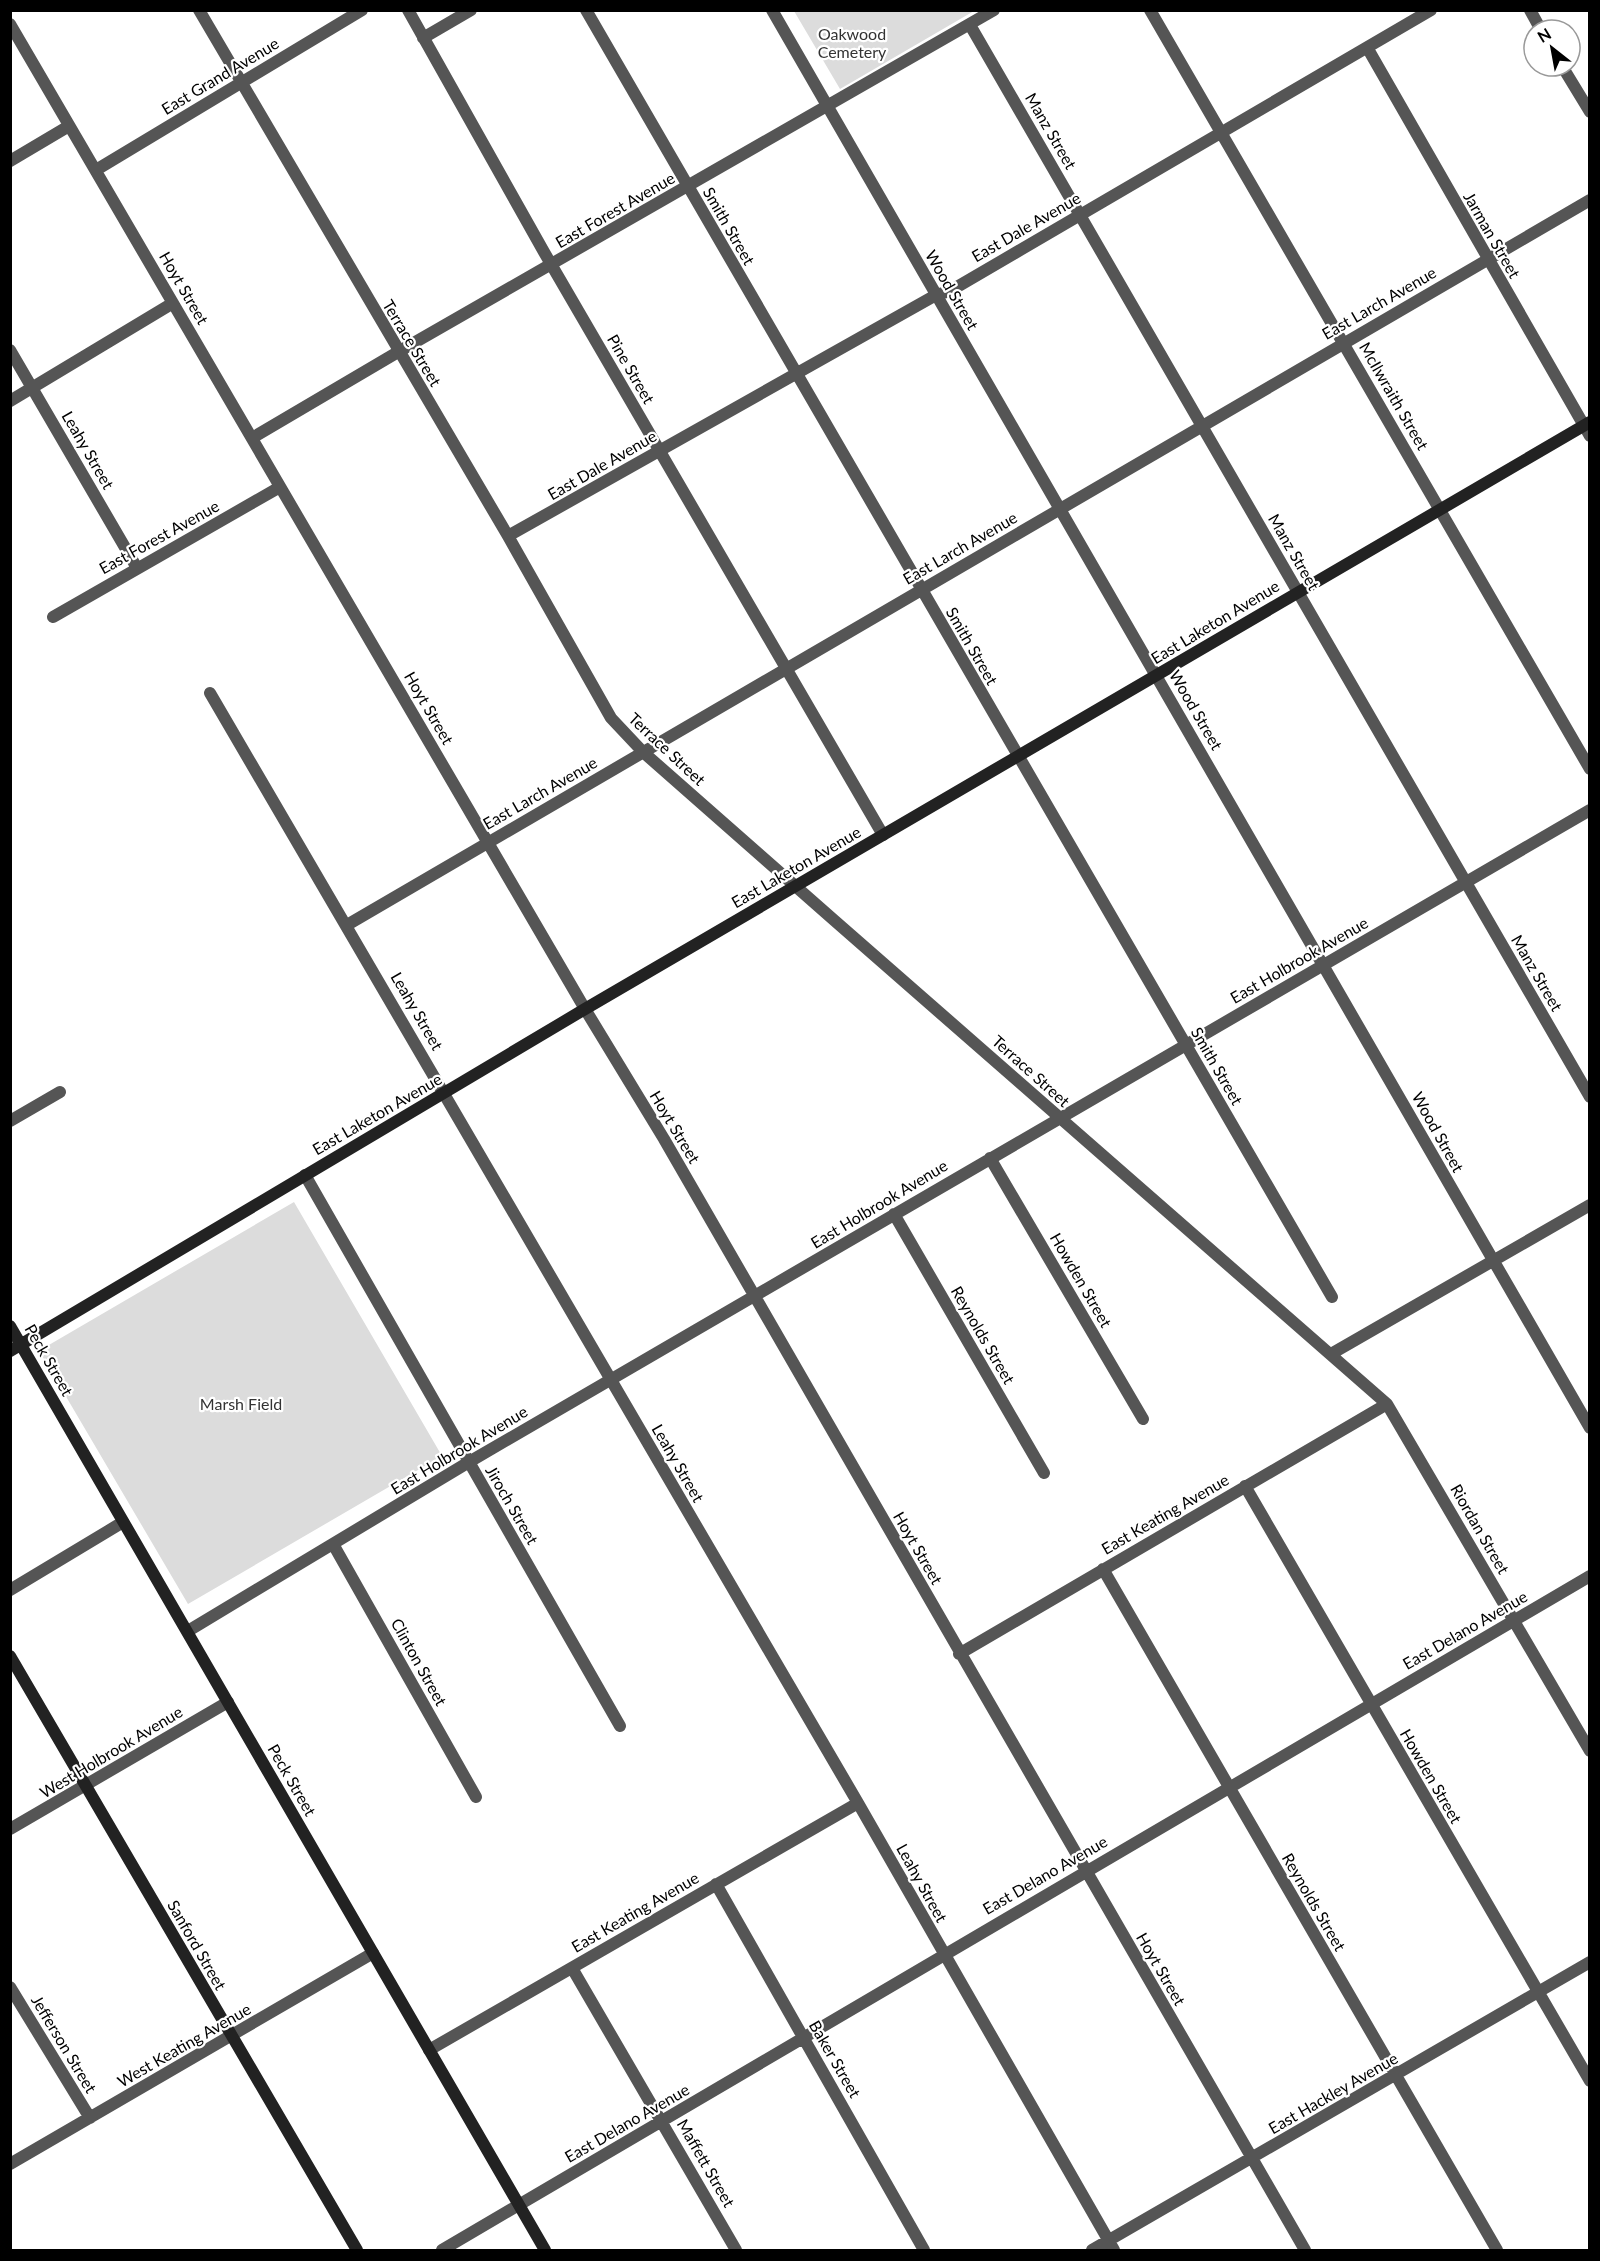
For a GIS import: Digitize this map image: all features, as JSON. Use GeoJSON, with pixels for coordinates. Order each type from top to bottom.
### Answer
{"type":"FeatureCollection","features":[{"type":"Feature","properties":{"kind":"main road","name":"East Laketon Avenue"},"geometry":{"type":"LineString","coordinates":[[16,1348],[585,1009],[1298,592],[1588,428]]}},
{"type":"Feature","properties":{"kind":"main road","name":"Peck Street"},"geometry":{"type":"LineString","coordinates":[[10,1326],[16,1348],[188,1631],[545,2250]]}},
{"type":"Feature","properties":{"kind":"main road","name":"Sanford Street"},"geometry":{"type":"LineString","coordinates":[[10,1656],[357,2250]]}},
{"type":"Feature","properties":{"kind":"street","name":"Terrace Street"},"geometry":{"type":"LineString","coordinates":[[199,10],[508,536],[611,718],[643,752],[1059,1119],[1318,1343]]}},
{"type":"Feature","properties":{"kind":"street","name":"East Grand Avenue"},"geometry":{"type":"LineString","coordinates":[[96,170],[362,10]]}},
{"type":"Feature","properties":{"kind":"street","name":"Pine Street"},"geometry":{"type":"LineString","coordinates":[[408,10],[551,265],[883,836]]}},
{"type":"Feature","properties":{"kind":"street"},"geometry":{"type":"LineString","coordinates":[[423,38],[471,10]]}},
{"type":"Feature","properties":{"kind":"street","name":"Smith Street"},"geometry":{"type":"LineString","coordinates":[[586,10],[920,590],[1332,1297]]}},
{"type":"Feature","properties":{"kind":"street","name":"Wood Street"},"geometry":{"type":"LineString","coordinates":[[772,10],[1590,1428]]}},
{"type":"Feature","properties":{"kind":"street","name":"East Forest Avenue"},"geometry":{"type":"LineString","coordinates":[[252,438],[994,10]]}},
{"type":"Feature","properties":{"kind":"street","name":"McIlwraith Street"},"geometry":{"type":"LineString","coordinates":[[1150,10],[1590,769]]}},
{"type":"Feature","properties":{"kind":"street","name":"East Dale Avenue"},"geometry":{"type":"LineString","coordinates":[[508,536],[936,295],[950,291],[1368,49],[1431,10]]}},
{"type":"Feature","properties":{"kind":"street","name":"Hoyt Street"},"geometry":{"type":"LineString","coordinates":[[10,24],[585,1009],[664,1139],[959,1654],[1305,2250]]}},
{"type":"Feature","properties":{"kind":"street","name":"Manz Street"},"geometry":{"type":"LineString","coordinates":[[970,25],[1590,1097]]}},
{"type":"Feature","properties":{"kind":"street","name":"Jarman Street"},"geometry":{"type":"LineString","coordinates":[[1368,49],[1486,260],[1588,428]]}},
{"type":"Feature","properties":{"kind":"street"},"geometry":{"type":"LineString","coordinates":[[1569,78],[1590,112]]}},
{"type":"Feature","properties":{"kind":"street"},"geometry":{"type":"LineString","coordinates":[[10,161],[69,126]]}},
{"type":"Feature","properties":{"kind":"street","name":"East Larch Avenue"},"geometry":{"type":"LineString","coordinates":[[347,925],[1590,200]]}},
{"type":"Feature","properties":{"kind":"street"},"geometry":{"type":"LineString","coordinates":[[10,401],[173,303]]}},
{"type":"Feature","properties":{"kind":"street","name":"Leahy Street"},"geometry":{"type":"LineString","coordinates":[[10,350],[137,568]]}},
{"type":"Feature","properties":{"kind":"street","name":"East Forest Avenue"},"geometry":{"type":"LineString","coordinates":[[53,617],[280,487]]}},
{"type":"Feature","properties":{"kind":"street","name":"Leahy Street"},"geometry":{"type":"LineString","coordinates":[[210,693],[446,1093],[858,1803],[1111,2246]]}},
{"type":"Feature","properties":{"kind":"street","name":"East Holbrook Avenue"},"geometry":{"type":"LineString","coordinates":[[188,1631],[469,1462],[755,1298],[894,1214],[1590,810]]}},
{"type":"Feature","properties":{"kind":"street"},"geometry":{"type":"LineString","coordinates":[[10,1121],[60,1092]]}},
{"type":"Feature","properties":{"kind":"street","name":"Howden Street"},"geometry":{"type":"LineString","coordinates":[[990,1158],[1143,1419]]}},
{"type":"Feature","properties":{"kind":"street","name":"Jiroch Street"},"geometry":{"type":"LineString","coordinates":[[305,1176],[620,1726]]}},
{"type":"Feature","properties":{"kind":"street"},"geometry":{"type":"LineString","coordinates":[[1331,1354],[1590,1205]]}},
{"type":"Feature","properties":{"kind":"street","name":"Reynolds Street"},"geometry":{"type":"LineString","coordinates":[[894,1214],[1044,1473]]}},
{"type":"Feature","properties":{"kind":"street","name":"Riordan Street"},"geometry":{"type":"LineString","coordinates":[[1318,1343],[1387,1404],[1590,1751]]}},
{"type":"Feature","properties":{"kind":"street","name":"East Keating Avenue"},"geometry":{"type":"LineString","coordinates":[[959,1654],[1387,1404]]}},
{"type":"Feature","properties":{"kind":"street","name":"Howden Street"},"geometry":{"type":"LineString","coordinates":[[1245,1486],[1590,2082]]}},
{"type":"Feature","properties":{"kind":"street"},"geometry":{"type":"LineString","coordinates":[[10,1590],[123,1522]]}},
{"type":"Feature","properties":{"kind":"street","name":"Clinton Street"},"geometry":{"type":"LineString","coordinates":[[333,1544],[476,1797]]}},
{"type":"Feature","properties":{"kind":"street","name":"Reynolds Street"},"geometry":{"type":"LineString","coordinates":[[1103,1569],[1497,2250]]}},
{"type":"Feature","properties":{"kind":"street","name":"East Delano Avenue"},"geometry":{"type":"LineString","coordinates":[[442,2250],[1590,1576]]}},
{"type":"Feature","properties":{"kind":"street","name":"West Holbrook Avenue"},"geometry":{"type":"LineString","coordinates":[[10,1829],[228,1702]]}},
{"type":"Feature","properties":{"kind":"street","name":"East Keating Avenue"},"geometry":{"type":"LineString","coordinates":[[429,2050],[858,1803]]}},
{"type":"Feature","properties":{"kind":"street","name":"Baker Street"},"geometry":{"type":"LineString","coordinates":[[716,1884],[924,2250]]}},
{"type":"Feature","properties":{"kind":"street","name":"West Keating Avenue"},"geometry":{"type":"LineString","coordinates":[[10,2164],[373,1953]]}},
{"type":"Feature","properties":{"kind":"street","name":"East Hackley Avenue"},"geometry":{"type":"LineString","coordinates":[[1092,2250],[1111,2246],[1252,2159],[1590,1962]]}},
{"type":"Feature","properties":{"kind":"street","name":"Maffett Street"},"geometry":{"type":"LineString","coordinates":[[572,1968],[736,2250]]}},
{"type":"Feature","properties":{"kind":"street","name":"Jefferson Street"},"geometry":{"type":"LineString","coordinates":[[10,1988],[90,2118]]}},
{"type":"Feature","properties":{"kind":"green space","name":"Oakwood Cemetery"},"geometry":{"type":"Polygon","coordinates":[[[794,11],[974,11],[840,89],[794,11]]]}},
{"type":"Feature","properties":{"kind":"green space","name":"Marsh Field"},"geometry":{"type":"Polygon","coordinates":[[[294,1202],[442,1456],[188,1604],[41,1354],[42,1349],[294,1202]]]}}]}
